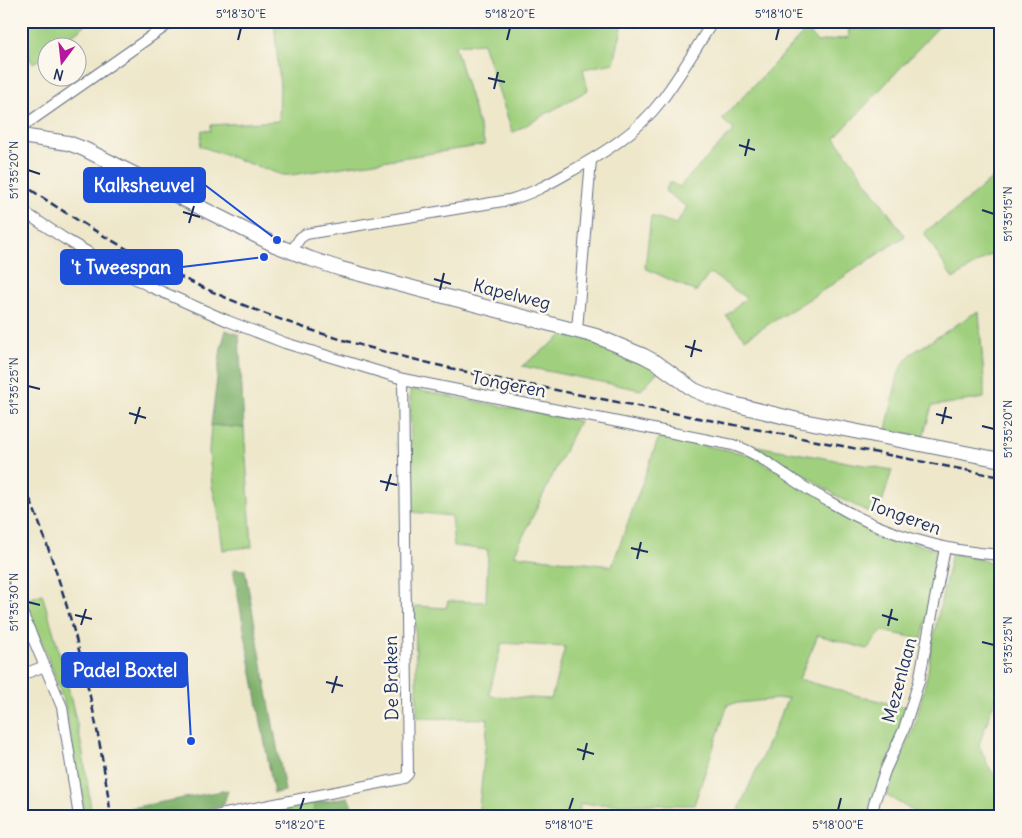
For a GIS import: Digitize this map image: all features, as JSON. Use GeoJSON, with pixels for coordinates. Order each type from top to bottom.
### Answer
{"type":"FeatureCollection","features":[{"type":"Feature","properties":{"kind":"main road","name":"Kapelweg"},"geometry":{"type":"LineString","coordinates":[[21,134],[84,149],[291,252],[341,269],[596,336],[644,356],[657,363],[694,390],[725,402],[798,420],[1001,460]]}},
{"type":"Feature","properties":{"kind":"street"},"geometry":{"type":"LineString","coordinates":[[21,134],[26,124],[173,21]]}},
{"type":"Feature","properties":{"kind":"street"},"geometry":{"type":"LineString","coordinates":[[291,252],[300,238],[306,234],[497,202],[522,196],[545,186],[591,160],[631,133],[655,108],[673,84],[713,21]]}},
{"type":"Feature","properties":{"kind":"street"},"geometry":{"type":"LineString","coordinates":[[577,330],[591,160]]}},
{"type":"Feature","properties":{"kind":"street","name":"Tongeren"},"geometry":{"type":"LineString","coordinates":[[21,210],[115,268],[168,294],[285,343],[403,379],[742,448],[752,452],[829,502],[866,521],[945,548],[1001,555]]}},
{"type":"Feature","properties":{"kind":"street","name":"De Braken"},"geometry":{"type":"LineString","coordinates":[[210,817],[395,780],[404,778],[408,774],[403,379]]}},
{"type":"Feature","properties":{"kind":"street","name":"Mezenlaan"},"geometry":{"type":"LineString","coordinates":[[871,817],[875,800],[904,729],[919,681],[945,548]]}},
{"type":"Feature","properties":{"kind":"street"},"geometry":{"type":"LineString","coordinates":[[21,610],[62,707],[79,817]]}},
{"type":"Feature","properties":{"kind":"street"},"geometry":{"type":"LineString","coordinates":[[21,675],[45,666]]}},
{"type":"Feature","properties":{"kind":"green space"},"geometry":{"type":"Polygon","coordinates":[[[21,21],[90,21],[68,38],[38,38],[38,60],[33,63],[21,47],[21,21]]]}},
{"type":"Feature","properties":{"kind":"green space"},"geometry":{"type":"Polygon","coordinates":[[[274,21],[638,21],[636,26],[623,23],[614,63],[583,69],[588,90],[514,132],[512,131],[483,43],[456,45],[455,47],[485,145],[282,175],[200,146],[202,130],[210,131],[211,125],[279,121],[280,87],[274,21]]]}},
{"type":"Feature","properties":{"kind":"green space"},"geometry":{"type":"Polygon","coordinates":[[[848,21],[944,21],[835,138],[905,236],[745,339],[726,316],[746,298],[710,273],[696,292],[645,268],[651,216],[676,224],[687,207],[665,191],[670,182],[679,187],[734,130],[722,119],[807,29],[817,42],[849,37],[848,21]]]}},
{"type":"Feature","properties":{"kind":"green space"},"geometry":{"type":"Polygon","coordinates":[[[1001,171],[1001,248],[953,279],[924,232],[952,213],[1001,171]]]}},
{"type":"Feature","properties":{"kind":"green space"},"geometry":{"type":"Polygon","coordinates":[[[979,312],[984,398],[932,406],[923,437],[886,430],[902,365],[911,354],[979,312]]]}},
{"type":"Feature","properties":{"kind":"green space"},"geometry":{"type":"Polygon","coordinates":[[[226,330],[239,335],[244,428],[211,425],[221,348],[226,330]]]}},
{"type":"Feature","properties":{"kind":"green space"},"geometry":{"type":"Polygon","coordinates":[[[566,333],[601,343],[659,370],[641,390],[522,366],[566,333]]]}},
{"type":"Feature","properties":{"kind":"green space"},"geometry":{"type":"Polygon","coordinates":[[[411,389],[579,421],[514,555],[612,566],[659,437],[748,454],[899,538],[939,551],[922,639],[882,631],[867,649],[818,635],[799,679],[908,708],[867,817],[752,817],[739,813],[788,698],[728,704],[694,805],[580,804],[579,817],[478,817],[488,719],[417,718],[415,606],[446,608],[448,601],[486,602],[488,550],[454,546],[451,516],[412,512],[411,389]],[[502,643],[489,694],[493,696],[551,699],[565,647],[502,643]]]}},
{"type":"Feature","properties":{"kind":"green space"},"geometry":{"type":"Polygon","coordinates":[[[211,425],[244,428],[252,547],[223,550],[218,510],[212,486],[209,451],[211,425]]]}},
{"type":"Feature","properties":{"kind":"green space"},"geometry":{"type":"Polygon","coordinates":[[[751,445],[892,470],[878,516],[843,500],[800,472],[751,445]]]}},
{"type":"Feature","properties":{"kind":"green space"},"geometry":{"type":"Polygon","coordinates":[[[952,553],[1001,563],[1001,683],[979,745],[989,767],[1001,785],[1001,817],[923,817],[886,795],[916,720],[928,672],[932,643],[952,553]]]}},
{"type":"Feature","properties":{"kind":"green space"},"geometry":{"type":"Polygon","coordinates":[[[233,569],[245,570],[285,791],[274,793],[233,569]]]}},
{"type":"Feature","properties":{"kind":"green space"},"geometry":{"type":"Polygon","coordinates":[[[42,594],[59,651],[78,729],[92,817],[88,817],[85,813],[65,706],[51,666],[24,601],[42,594]]]}},
{"type":"Feature","properties":{"kind":"green space"},"geometry":{"type":"Polygon","coordinates":[[[228,790],[223,806],[164,817],[132,817],[130,808],[228,790]]]}},
{"type":"Feature","properties":{"kind":"green space"},"geometry":{"type":"Polygon","coordinates":[[[348,797],[352,807],[325,811],[326,817],[314,817],[314,803],[348,797]]]}},
{"type":"Feature","properties":{"kind":"green space"},"geometry":{"type":"Polygon","coordinates":[[[314,803],[314,817],[251,817],[251,815],[314,803]]]}},
{"type":"Feature","properties":{"kind":"railway"},"geometry":{"type":"LineString","coordinates":[[21,183],[88,227],[158,266],[267,315],[350,342],[419,361],[489,377],[1001,477]]}},
{"type":"Feature","properties":{"kind":"railway"},"geometry":{"type":"LineString","coordinates":[[21,477],[52,559],[77,644],[97,730],[111,817]]}},
{"type":"Feature","properties":{"kind":"place","name":"Kalksheuvel"},"geometry":{"type":"Point","coordinates":[277,240]}},
{"type":"Feature","properties":{"kind":"place","name":"'t Tweespan"},"geometry":{"type":"Point","coordinates":[264,257]}},
{"type":"Feature","properties":{"kind":"place","name":"Padel Boxtel"},"geometry":{"type":"Point","coordinates":[191,741]}}]}
